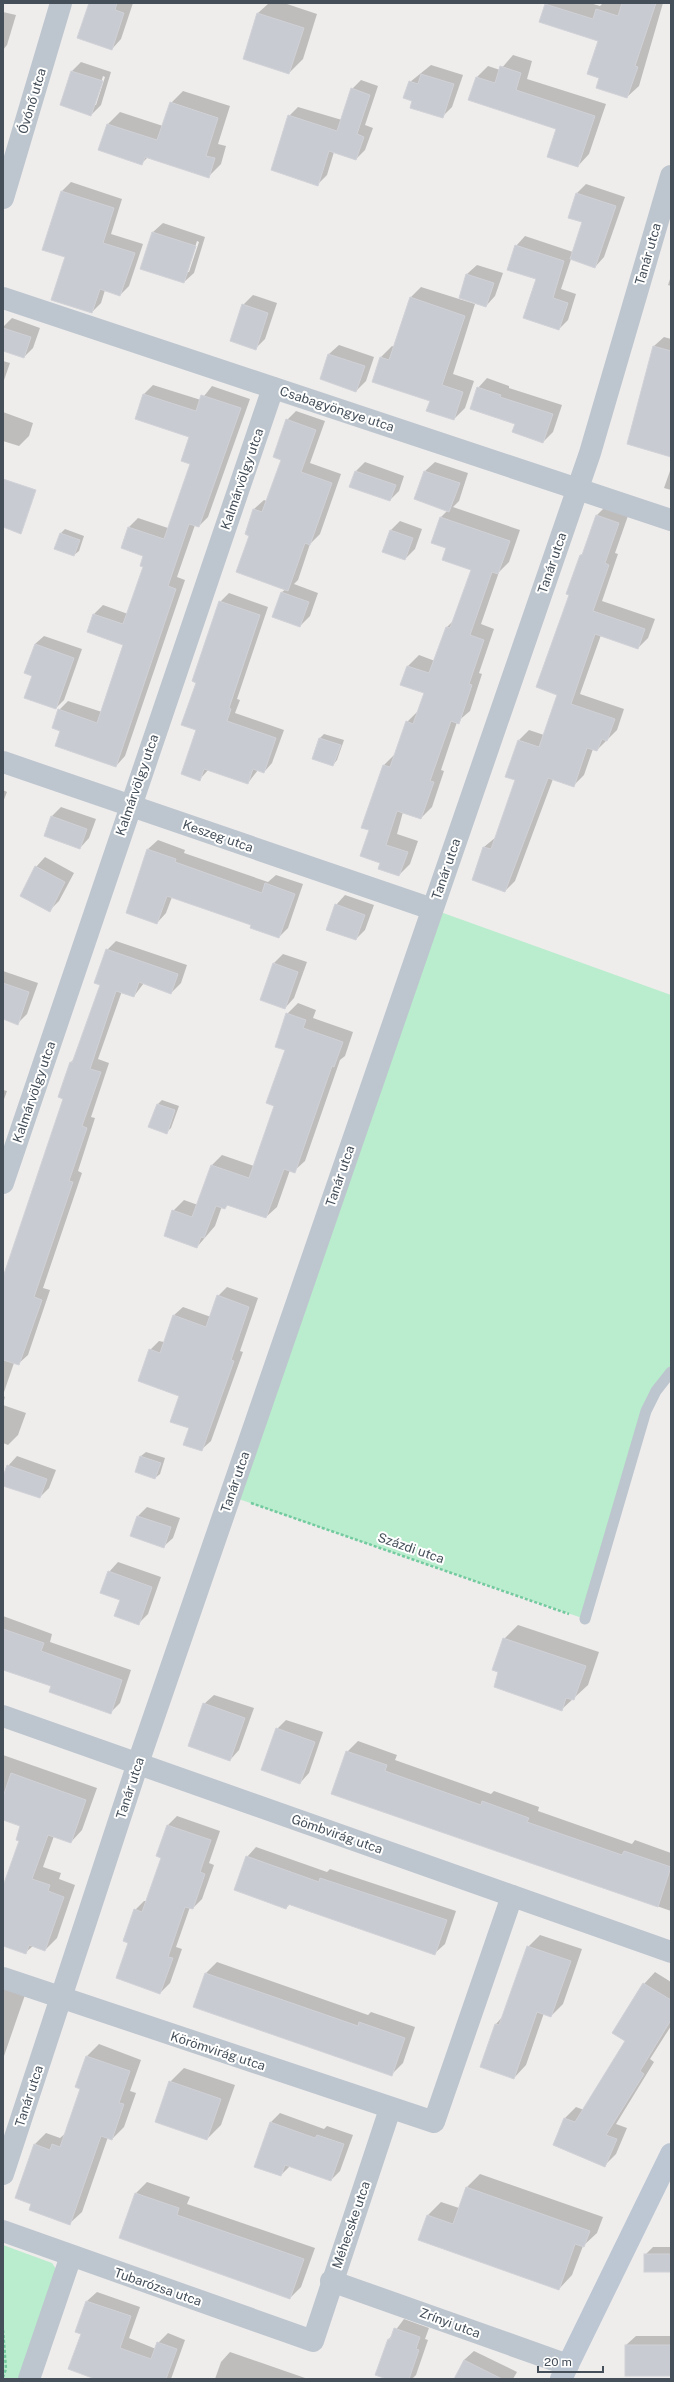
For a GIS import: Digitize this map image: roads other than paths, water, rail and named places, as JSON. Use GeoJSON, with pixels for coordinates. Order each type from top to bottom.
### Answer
{"type":"FeatureCollection","features":[{"type":"Feature","properties":{"kind":"main road","name":"Zrínyi utca"},"geometry":{"type":"LineString","coordinates":[[565,2372],[671,2154]]}},
{"type":"Feature","properties":{"kind":"street","name":"Óvónő utca"},"geometry":{"type":"LineString","coordinates":[[3,198],[61,3]]}},
{"type":"Feature","properties":{"kind":"street","name":"Tanár utca"},"geometry":{"type":"LineString","coordinates":[[3,2174],[138,1763],[578,487],[671,176]]}},
{"type":"Feature","properties":{"kind":"street","name":"Csabagyöngye utca"},"geometry":{"type":"LineString","coordinates":[[3,298],[578,487],[671,520]]}},
{"type":"Feature","properties":{"kind":"street","name":"Kalmárvölgy utca"},"geometry":{"type":"LineString","coordinates":[[3,1183],[273,388]]}},
{"type":"Feature","properties":{"kind":"street","name":"Keszeg utca"},"geometry":{"type":"LineString","coordinates":[[3,762],[432,909]]}},
{"type":"Feature","properties":{"kind":"street","name":"Gömbvirág utca"},"geometry":{"type":"LineString","coordinates":[[3,1716],[671,1952]]}},
{"type":"Feature","properties":{"kind":"street","name":"Körömvirág utca"},"geometry":{"type":"LineString","coordinates":[[3,1978],[61,1999],[434,2122],[512,1896]]}},
{"type":"Feature","properties":{"kind":"street","name":"Méhecske utca"},"geometry":{"type":"LineString","coordinates":[[313,2341],[390,2108]]}},
{"type":"Feature","properties":{"kind":"street","name":"Tubarózsa utca"},"geometry":{"type":"LineString","coordinates":[[3,2231],[313,2341]]}},
{"type":"Feature","properties":{"kind":"street"},"geometry":{"type":"LineString","coordinates":[[29,2379],[72,2256]]}},
{"type":"Feature","properties":{"kind":"street","name":"Zrínyi utca"},"geometry":{"type":"LineString","coordinates":[[332,2281],[565,2372]]}},
{"type":"Feature","properties":{"kind":"lane"},"geometry":{"type":"LineString","coordinates":[[585,1619],[646,1411],[656,1391],[671,1372]]}}]}
